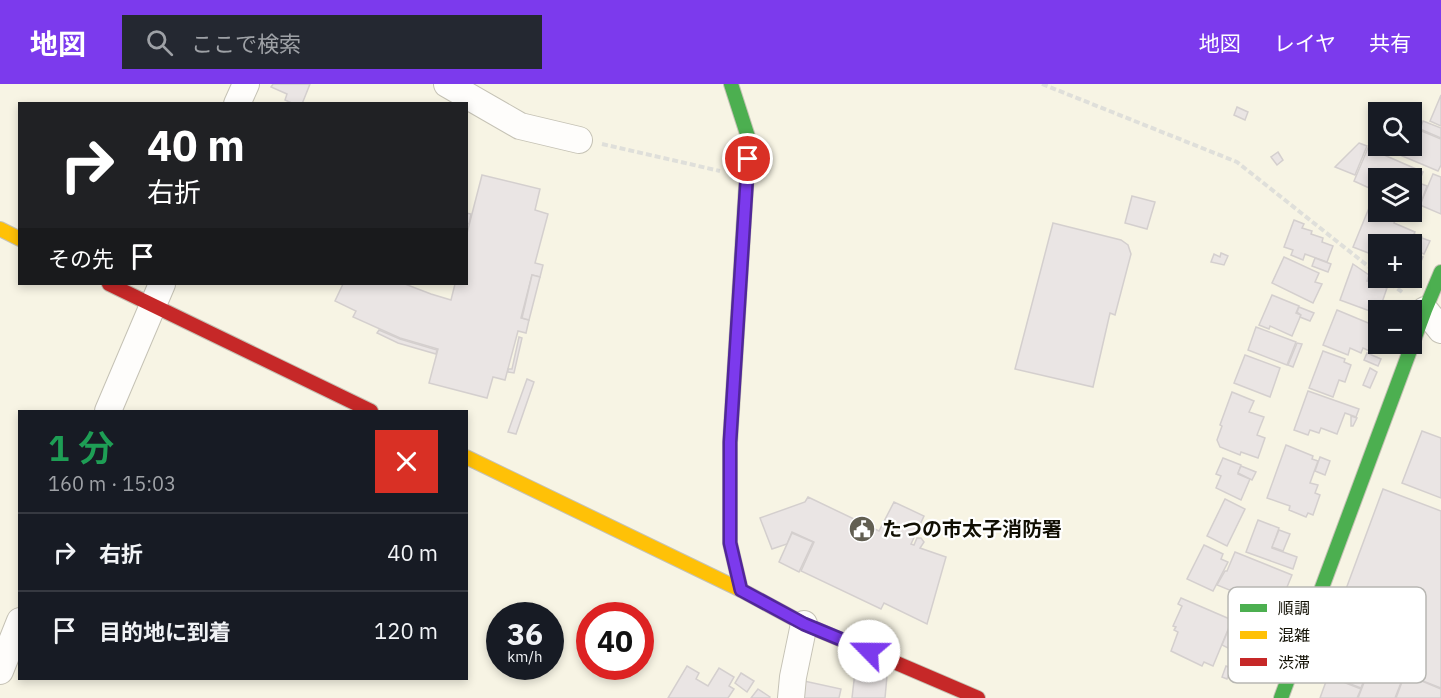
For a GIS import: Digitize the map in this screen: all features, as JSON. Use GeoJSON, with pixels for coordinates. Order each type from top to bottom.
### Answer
{"type":"FeatureCollection","features":[{"type":"Feature","properties":{"kind":"street"},"geometry":{"type":"LineString","coordinates":[[238,102],[246,84]]}},
{"type":"Feature","properties":{"kind":"street"},"geometry":{"type":"LineString","coordinates":[[447,84],[520,126],[579,140]]}},
{"type":"Feature","properties":{"kind":"street"},"geometry":{"type":"LineString","coordinates":[[731,84],[749,140],[730,442],[730,543],[741,590]]}},
{"type":"Feature","properties":{"kind":"street"},"geometry":{"type":"LineString","coordinates":[[0,229],[18,238]]}},
{"type":"Feature","properties":{"kind":"street"},"geometry":{"type":"LineString","coordinates":[[1322,587],[1441,272]]}},
{"type":"Feature","properties":{"kind":"street"},"geometry":{"type":"LineString","coordinates":[[113,285],[158,295],[369,410]]}},
{"type":"Feature","properties":{"kind":"street"},"geometry":{"type":"LineString","coordinates":[[108,410],[158,295]]}},
{"type":"Feature","properties":{"kind":"street"},"geometry":{"type":"LineString","coordinates":[[1425,310],[1441,330]]}},
{"type":"Feature","properties":{"kind":"street"},"geometry":{"type":"LineString","coordinates":[[468,458],[741,590],[804,624],[978,698]]}},
{"type":"Feature","properties":{"kind":"street"},"geometry":{"type":"LineString","coordinates":[[791,698],[793,676],[804,624]]}},
{"type":"Feature","properties":{"kind":"street"},"geometry":{"type":"LineString","coordinates":[[0,671],[18,626]]}},
{"type":"Feature","properties":{"kind":"street"},"geometry":{"type":"LineString","coordinates":[[1281,698],[1287,683]]}},
{"type":"Feature","properties":{"kind":"path"},"geometry":{"type":"LineString","coordinates":[[1042,84],[1237,162],[1368,266]]}},
{"type":"Feature","properties":{"kind":"path"},"geometry":{"type":"LineString","coordinates":[[579,140],[747,177]]}},
{"type":"Feature","properties":{"kind":"building"},"geometry":{"type":"Polygon","coordinates":[[[273,84],[310,84],[303,102],[285,100],[287,94],[271,87],[273,84]]]}},
{"type":"Feature","properties":{"kind":"building"},"geometry":{"type":"Polygon","coordinates":[[[1441,95],[1441,126],[1430,121],[1441,95]]]}},
{"type":"Feature","properties":{"kind":"building"},"geometry":{"type":"Polygon","coordinates":[[[1237,107],[1248,112],[1245,120],[1234,115],[1237,107]]]}},
{"type":"Feature","properties":{"kind":"building"},"geometry":{"type":"Polygon","coordinates":[[[1423,121],[1441,128],[1441,138],[1422,130],[1423,121]]]}},
{"type":"Feature","properties":{"kind":"building"},"geometry":{"type":"Polygon","coordinates":[[[1422,131],[1441,139],[1441,165],[1438,171],[1403,156],[1422,156],[1422,131]]]}},
{"type":"Feature","properties":{"kind":"building"},"geometry":{"type":"Polygon","coordinates":[[[1359,143],[1367,146],[1355,175],[1335,167],[1359,143]]]}},
{"type":"Feature","properties":{"kind":"building"},"geometry":{"type":"Polygon","coordinates":[[[1368,148],[1368,156],[1386,156],[1414,168],[1368,168],[1368,187],[1354,181],[1368,148]]]}},
{"type":"Feature","properties":{"kind":"building"},"geometry":{"type":"Polygon","coordinates":[[[1278,152],[1283,160],[1277,165],[1271,157],[1278,152]]]}},
{"type":"Feature","properties":{"kind":"building"},"geometry":{"type":"Polygon","coordinates":[[[1433,174],[1441,177],[1441,214],[1422,206],[1422,200],[1433,174]]]}},
{"type":"Feature","properties":{"kind":"building"},"geometry":{"type":"Polygon","coordinates":[[[482,175],[540,189],[535,210],[548,214],[535,263],[543,265],[540,277],[532,275],[521,318],[529,320],[526,333],[518,331],[505,380],[493,377],[487,398],[429,383],[438,349],[400,338],[353,317],[356,311],[335,301],[343,285],[408,285],[451,300],[455,285],[468,285],[468,229],[482,175]]]}},
{"type":"Feature","properties":{"kind":"building"},"geometry":{"type":"Polygon","coordinates":[[[1422,184],[1427,186],[1422,200],[1422,184]]]}},
{"type":"Feature","properties":{"kind":"building"},"geometry":{"type":"Polygon","coordinates":[[[1132,196],[1155,202],[1147,229],[1125,223],[1132,196]]]}},
{"type":"Feature","properties":{"kind":"building"},"geometry":{"type":"Polygon","coordinates":[[[1368,210],[1368,222],[1394,222],[1415,232],[1414,234],[1368,234],[1368,253],[1353,247],[1368,210]]]}},
{"type":"Feature","properties":{"kind":"building"},"geometry":{"type":"Polygon","coordinates":[[[1294,220],[1304,224],[1302,228],[1312,231],[1311,234],[1323,238],[1322,242],[1333,246],[1327,262],[1305,254],[1303,260],[1291,255],[1293,250],[1284,247],[1294,220]]]}},
{"type":"Feature","properties":{"kind":"building"},"geometry":{"type":"Polygon","coordinates":[[[1053,223],[1121,240],[1128,245],[1131,254],[1115,315],[1110,313],[1093,387],[1015,369],[1053,223]]]}},
{"type":"Feature","properties":{"kind":"building"},"geometry":{"type":"Polygon","coordinates":[[[1422,238],[1430,241],[1424,254],[1422,253],[1422,238]]]}},
{"type":"Feature","properties":{"kind":"building"},"geometry":{"type":"Polygon","coordinates":[[[1221,253],[1228,256],[1224,265],[1211,262],[1214,254],[1220,257],[1221,253]]]}},
{"type":"Feature","properties":{"kind":"building"},"geometry":{"type":"Polygon","coordinates":[[[1284,257],[1319,273],[1315,282],[1322,284],[1313,303],[1272,283],[1284,257]]]}},
{"type":"Feature","properties":{"kind":"building"},"geometry":{"type":"Polygon","coordinates":[[[1315,258],[1331,264],[1328,272],[1312,266],[1315,258]]]}},
{"type":"Feature","properties":{"kind":"building"},"geometry":{"type":"Polygon","coordinates":[[[1353,264],[1368,274],[1368,288],[1387,288],[1383,300],[1368,300],[1368,310],[1340,300],[1353,264]]]}},
{"type":"Feature","properties":{"kind":"building"},"geometry":{"type":"Polygon","coordinates":[[[532,275],[540,277],[529,320],[522,318],[532,275]]]}},
{"type":"Feature","properties":{"kind":"building"},"geometry":{"type":"Polygon","coordinates":[[[1272,295],[1299,306],[1296,313],[1301,315],[1292,336],[1270,326],[1269,329],[1259,325],[1272,295]]]}},
{"type":"Feature","properties":{"kind":"building"},"geometry":{"type":"Polygon","coordinates":[[[1299,307],[1314,313],[1310,321],[1300,317],[1301,315],[1297,312],[1299,307]]]}},
{"type":"Feature","properties":{"kind":"building"},"geometry":{"type":"Polygon","coordinates":[[[1337,310],[1368,323],[1368,350],[1363,348],[1361,353],[1350,348],[1348,355],[1323,345],[1337,310]]]}},
{"type":"Feature","properties":{"kind":"building"},"geometry":{"type":"Polygon","coordinates":[[[1256,327],[1296,342],[1287,365],[1248,350],[1256,327]]]}},
{"type":"Feature","properties":{"kind":"building"},"geometry":{"type":"Polygon","coordinates":[[[379,330],[437,350],[436,354],[398,343],[377,333],[379,330]]]}},
{"type":"Feature","properties":{"kind":"building"},"geometry":{"type":"Polygon","coordinates":[[[519,337],[522,338],[514,373],[508,372],[508,369],[512,369],[519,337]]]}},
{"type":"Feature","properties":{"kind":"building"},"geometry":{"type":"Polygon","coordinates":[[[1297,343],[1302,344],[1293,367],[1288,365],[1297,343]]]}},
{"type":"Feature","properties":{"kind":"building"},"geometry":{"type":"Polygon","coordinates":[[[1323,351],[1345,359],[1344,362],[1351,365],[1345,382],[1339,380],[1333,397],[1309,388],[1323,351]]]}},
{"type":"Feature","properties":{"kind":"building"},"geometry":{"type":"Polygon","coordinates":[[[1367,353],[1381,359],[1378,366],[1364,360],[1367,353]]]}},
{"type":"Feature","properties":{"kind":"building"},"geometry":{"type":"Polygon","coordinates":[[[1245,355],[1280,368],[1270,397],[1234,383],[1245,355]]]}},
{"type":"Feature","properties":{"kind":"building"},"geometry":{"type":"Polygon","coordinates":[[[1370,368],[1377,372],[1370,388],[1363,385],[1370,368]]]}},
{"type":"Feature","properties":{"kind":"building"},"geometry":{"type":"Polygon","coordinates":[[[527,379],[534,382],[516,434],[508,432],[527,379]]]}},
{"type":"Feature","properties":{"kind":"building"},"geometry":{"type":"Polygon","coordinates":[[[1308,391],[1359,409],[1356,417],[1345,413],[1337,434],[1321,428],[1319,433],[1310,430],[1308,435],[1294,430],[1308,391]]]}},
{"type":"Feature","properties":{"kind":"building"},"geometry":{"type":"Polygon","coordinates":[[[1232,392],[1254,401],[1249,412],[1264,417],[1257,435],[1265,438],[1258,458],[1241,452],[1240,455],[1220,447],[1217,440],[1232,392]]]}},
{"type":"Feature","properties":{"kind":"building"},"geometry":{"type":"Polygon","coordinates":[[[1351,416],[1357,418],[1353,426],[1351,426],[1351,416]]]}},
{"type":"Feature","properties":{"kind":"building"},"geometry":{"type":"Polygon","coordinates":[[[1422,431],[1441,438],[1441,498],[1402,483],[1422,431]]]}},
{"type":"Feature","properties":{"kind":"building"},"geometry":{"type":"Polygon","coordinates":[[[1286,445],[1313,456],[1312,459],[1318,461],[1310,483],[1318,485],[1315,493],[1320,495],[1313,515],[1308,513],[1306,517],[1289,510],[1290,506],[1267,498],[1286,445]]]}},
{"type":"Feature","properties":{"kind":"building"},"geometry":{"type":"Polygon","coordinates":[[[1320,457],[1330,461],[1325,475],[1315,471],[1320,457]]]}},
{"type":"Feature","properties":{"kind":"building"},"geometry":{"type":"Polygon","coordinates":[[[1223,458],[1241,465],[1238,474],[1250,479],[1241,500],[1216,488],[1221,476],[1216,474],[1223,458]]]}},
{"type":"Feature","properties":{"kind":"building"},"geometry":{"type":"Polygon","coordinates":[[[1241,466],[1256,472],[1252,480],[1238,473],[1241,466]]]}},
{"type":"Feature","properties":{"kind":"building"},"geometry":{"type":"Polygon","coordinates":[[[1383,489],[1441,511],[1441,688],[1426,682],[1426,587],[1347,587],[1383,489]]]}},
{"type":"Feature","properties":{"kind":"building"},"geometry":{"type":"Polygon","coordinates":[[[808,497],[879,531],[894,502],[924,516],[911,544],[914,545],[917,538],[921,538],[924,542],[920,548],[946,557],[927,624],[884,603],[881,609],[801,571],[814,542],[792,532],[787,544],[772,549],[760,518],[805,502],[808,497]]]}},
{"type":"Feature","properties":{"kind":"building"},"geometry":{"type":"Polygon","coordinates":[[[1225,499],[1245,509],[1227,546],[1207,536],[1225,499]]]}},
{"type":"Feature","properties":{"kind":"building"},"geometry":{"type":"Polygon","coordinates":[[[1258,520],[1279,528],[1272,548],[1297,557],[1293,569],[1246,552],[1258,520]]]}},
{"type":"Feature","properties":{"kind":"building"},"geometry":{"type":"Polygon","coordinates":[[[1279,530],[1290,534],[1283,551],[1272,547],[1279,530]]]}},
{"type":"Feature","properties":{"kind":"building"},"geometry":{"type":"Polygon","coordinates":[[[792,533],[813,542],[799,572],[779,562],[792,533]]]}},
{"type":"Feature","properties":{"kind":"building"},"geometry":{"type":"Polygon","coordinates":[[[1204,545],[1223,554],[1221,559],[1228,562],[1213,591],[1187,579],[1204,545]]]}},
{"type":"Feature","properties":{"kind":"building"},"geometry":{"type":"Polygon","coordinates":[[[1235,552],[1292,575],[1287,587],[1228,587],[1228,589],[1217,585],[1227,571],[1235,552]]]}},
{"type":"Feature","properties":{"kind":"building"},"geometry":{"type":"Polygon","coordinates":[[[1181,598],[1228,618],[1228,630],[1213,666],[1204,662],[1202,666],[1171,651],[1178,632],[1173,626],[1182,606],[1178,604],[1181,598]]]}},
{"type":"Feature","properties":{"kind":"building"},"geometry":{"type":"Polygon","coordinates":[[[1228,631],[1228,648],[1222,645],[1228,631]]]}},
{"type":"Feature","properties":{"kind":"building"},"geometry":{"type":"Polygon","coordinates":[[[687,666],[699,673],[696,679],[708,686],[719,668],[734,677],[729,686],[734,689],[728,698],[668,698],[687,666]]]}},
{"type":"Feature","properties":{"kind":"building"},"geometry":{"type":"Polygon","coordinates":[[[1226,666],[1228,667],[1227,679],[1222,677],[1226,666]]]}},
{"type":"Feature","properties":{"kind":"building"},"geometry":{"type":"Polygon","coordinates":[[[855,672],[887,676],[885,698],[852,698],[855,672]]]}},
{"type":"Feature","properties":{"kind":"building"},"geometry":{"type":"Polygon","coordinates":[[[741,673],[754,681],[747,692],[735,683],[741,673]]]}},
{"type":"Feature","properties":{"kind":"building"},"geometry":{"type":"Polygon","coordinates":[[[804,681],[841,689],[839,698],[802,698],[804,681]]]}},
{"type":"Feature","properties":{"kind":"building"},"geometry":{"type":"Polygon","coordinates":[[[1325,683],[1346,683],[1361,689],[1357,698],[1320,698],[1325,683]]]}},
{"type":"Feature","properties":{"kind":"building"},"geometry":{"type":"Polygon","coordinates":[[[1348,683],[1363,683],[1361,688],[1348,683]]]}},
{"type":"Feature","properties":{"kind":"building"},"geometry":{"type":"Polygon","coordinates":[[[1364,683],[1401,683],[1395,698],[1358,698],[1364,683]]]}},
{"type":"Feature","properties":{"kind":"building"},"geometry":{"type":"Polygon","coordinates":[[[1402,683],[1426,683],[1441,689],[1441,698],[1396,698],[1402,683]]]}},
{"type":"Feature","properties":{"kind":"building"},"geometry":{"type":"Polygon","coordinates":[[[758,689],[770,697],[751,698],[758,689]]]}},
{"type":"Feature","properties":{"kind":"traffic: fast"},"geometry":{"type":"LineString","coordinates":[[730,493],[730,443],[749,140],[731,84]]}},
{"type":"Feature","properties":{"kind":"traffic: fast"},"geometry":{"type":"LineString","coordinates":[[1322,587],[1441,272]]}},
{"type":"Feature","properties":{"kind":"traffic: fast"},"geometry":{"type":"LineString","coordinates":[[1281,698],[1287,683]]}},
{"type":"Feature","properties":{"kind":"traffic: slow"},"geometry":{"type":"LineString","coordinates":[[0,229],[18,238]]}},
{"type":"Feature","properties":{"kind":"traffic: slow"},"geometry":{"type":"LineString","coordinates":[[468,458],[741,590],[804,624],[887,659]]}},
{"type":"Feature","properties":{"kind":"traffic: jam"},"geometry":{"type":"LineString","coordinates":[[111,285],[369,410]]}},
{"type":"Feature","properties":{"kind":"traffic: jam"},"geometry":{"type":"LineString","coordinates":[[730,493],[730,543],[741,590]]}},
{"type":"Feature","properties":{"kind":"traffic: jam"},"geometry":{"type":"LineString","coordinates":[[887,659],[978,698]]}},
{"type":"Feature","properties":{"kind":"place","name":"たつの市太子消防署"},"geometry":{"type":"Point","coordinates":[862,529]}},
{"type":"Feature","properties":{"kind":"route"},"geometry":{"type":"LineString","coordinates":[[748,159],[730,442],[730,543],[741,590],[804,624],[869,651]]}}]}
